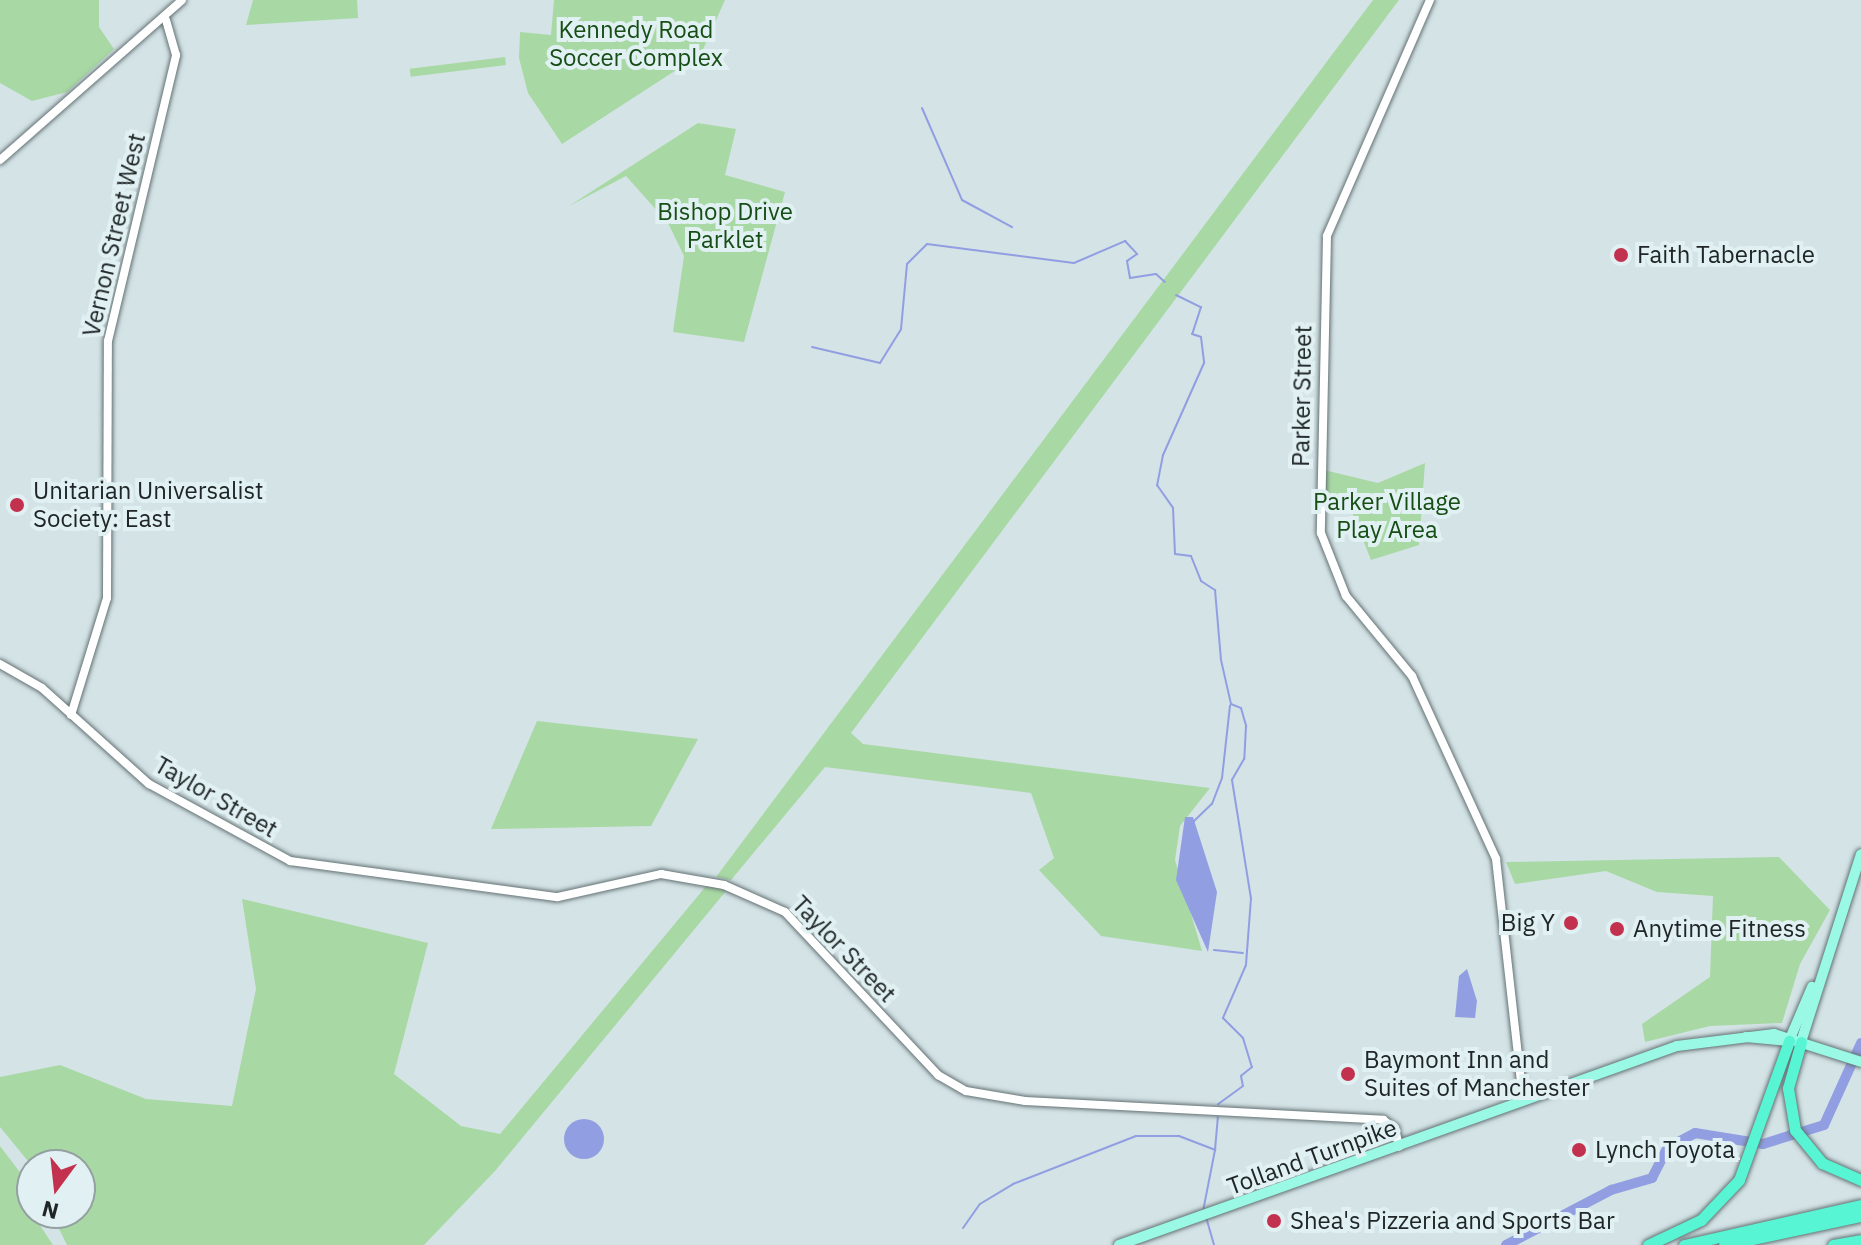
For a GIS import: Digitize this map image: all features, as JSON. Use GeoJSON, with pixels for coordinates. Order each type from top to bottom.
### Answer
{"type":"FeatureCollection","features":[{"type":"Feature","properties":{"kind":"highway"},"geometry":{"type":"LineString","coordinates":[[1795,1042],[1788,1088],[1792,1124],[1802,1143],[1827,1167],[1861,1180]]}},
{"type":"Feature","properties":{"kind":"highway"},"geometry":{"type":"LineString","coordinates":[[1648,1245],[1712,1211],[1751,1156],[1795,1042]]}},
{"type":"Feature","properties":{"kind":"highway"},"geometry":{"type":"LineString","coordinates":[[1684,1245],[1861,1205]]}},
{"type":"Feature","properties":{"kind":"highway"},"geometry":{"type":"LineString","coordinates":[[1724,1245],[1861,1216]]}},
{"type":"Feature","properties":{"kind":"highway"},"geometry":{"type":"LineString","coordinates":[[1833,1245],[1861,1240]]}},
{"type":"Feature","properties":{"kind":"main road"},"geometry":{"type":"LineString","coordinates":[[1795,1042],[1861,854]]}},
{"type":"Feature","properties":{"kind":"main road","name":"Tolland Turnpike"},"geometry":{"type":"LineString","coordinates":[[1119,1245],[1669,1048],[1746,1037],[1795,1042],[1861,1062]]}},
{"type":"Feature","properties":{"kind":"street"},"geometry":{"type":"LineString","coordinates":[[0,160],[166,20],[182,0]]}},
{"type":"Feature","properties":{"kind":"street","name":"Parker Street"},"geometry":{"type":"LineString","coordinates":[[1430,0],[1327,236],[1321,533],[1346,596],[1412,676],[1496,859],[1523,1100]]}},
{"type":"Feature","properties":{"kind":"street","name":"Vernon Street West"},"geometry":{"type":"LineString","coordinates":[[71,715],[109,586],[108,341],[176,55],[166,20]]}},
{"type":"Feature","properties":{"kind":"street","name":"Taylor Street"},"geometry":{"type":"LineString","coordinates":[[0,664],[71,715],[149,784],[235,834],[313,867],[558,897],[661,874],[765,898],[938,1075],[966,1091],[1025,1101],[1383,1120],[1395,1128],[1399,1147]]}},
{"type":"Feature","properties":{"kind":"green space"},"geometry":{"type":"Polygon","coordinates":[[[0,0],[99,0],[99,27],[114,49],[67,92],[32,101],[0,83],[0,0]]]}},
{"type":"Feature","properties":{"kind":"green space"},"geometry":{"type":"Polygon","coordinates":[[[253,0],[357,0],[358,18],[246,25],[253,0]]]}},
{"type":"Feature","properties":{"kind":"green space","name":"Kennedy Road Soccer Complex"},"geometry":{"type":"Polygon","coordinates":[[[554,0],[725,0],[701,54],[562,144],[528,93],[519,58],[520,32],[551,35],[554,0]]]}},
{"type":"Feature","properties":{"kind":"green space"},"geometry":{"type":"Polygon","coordinates":[[[1373,0],[1399,0],[851,733],[863,744],[1210,788],[1180,826],[1175,860],[1202,951],[1101,936],[1039,870],[1054,858],[1031,793],[825,767],[731,880],[716,877],[1373,0]]]}},
{"type":"Feature","properties":{"kind":"green space"},"geometry":{"type":"Polygon","coordinates":[[[505,57],[506,65],[411,77],[410,69],[505,57]]]}},
{"type":"Feature","properties":{"kind":"green space","name":"Bishop Drive Parklet"},"geometry":{"type":"Polygon","coordinates":[[[698,123],[736,129],[725,175],[785,192],[744,342],[673,332],[684,256],[668,223],[626,176],[569,206],[698,123]]]}},
{"type":"Feature","properties":{"kind":"green space","name":"Parker Village Play Area"},"geometry":{"type":"Polygon","coordinates":[[[1425,463],[1419,545],[1371,560],[1348,502],[1323,500],[1324,470],[1378,483],[1425,463]]]}},
{"type":"Feature","properties":{"kind":"green space"},"geometry":{"type":"Polygon","coordinates":[[[537,721],[698,739],[651,826],[491,829],[537,721]]]}},
{"type":"Feature","properties":{"kind":"green space"},"geometry":{"type":"Polygon","coordinates":[[[1779,857],[1830,910],[1800,964],[1782,1023],[1710,1026],[1645,1042],[1642,1024],[1710,977],[1713,896],[1657,892],[1606,871],[1515,884],[1506,862],[1779,857]]]}},
{"type":"Feature","properties":{"kind":"green space"},"geometry":{"type":"Polygon","coordinates":[[[707,885],[726,891],[495,1171],[424,1245],[67,1245],[59,1229],[96,1229],[96,1149],[18,1149],[0,1127],[0,1077],[60,1065],[146,1099],[232,1106],[256,989],[242,899],[428,943],[394,1074],[461,1126],[500,1134],[707,885]]]}},
{"type":"Feature","properties":{"kind":"green space"},"geometry":{"type":"Polygon","coordinates":[[[0,1146],[16,1167],[16,1229],[42,1229],[53,1245],[0,1245],[0,1146]]]}},
{"type":"Feature","properties":{"kind":"water"},"geometry":{"type":"Polygon","coordinates":[[[1185,817],[1193,817],[1217,892],[1208,952],[1176,880],[1185,817]]]}},
{"type":"Feature","properties":{"kind":"water"},"geometry":{"type":"Polygon","coordinates":[[[1467,969],[1477,1001],[1475,1018],[1455,1017],[1459,976],[1467,969]]]}},
{"type":"Feature","properties":{"kind":"water"},"geometry":{"type":"Polygon","coordinates":[[[584,1119],[598,1125],[604,1139],[598,1153],[584,1159],[570,1153],[564,1139],[570,1125],[584,1119]]]}},
{"type":"Feature","properties":{"kind":"waterway"},"geometry":{"type":"LineString","coordinates":[[922,108],[962,200],[1012,227]]}},
{"type":"Feature","properties":{"kind":"waterway"},"geometry":{"type":"LineString","coordinates":[[812,347],[880,363],[901,329],[907,264],[927,244],[1074,263],[1125,241],[1137,254],[1127,261],[1130,278],[1156,274],[1165,282]]}},
{"type":"Feature","properties":{"kind":"waterway"},"geometry":{"type":"LineString","coordinates":[[1176,295],[1201,307],[1192,334],[1201,337],[1204,363],[1163,455],[1157,485],[1173,508],[1175,554],[1191,556],[1201,581],[1215,590],[1221,660],[1231,704],[1241,708],[1246,726],[1244,759],[1232,780],[1251,898],[1246,965],[1223,1018],[1243,1038],[1252,1067],[1241,1076],[1243,1086],[1218,1104]]}},
{"type":"Feature","properties":{"kind":"waterway"},"geometry":{"type":"LineString","coordinates":[[1192,823],[1212,804],[1222,778],[1230,705]]}},
{"type":"Feature","properties":{"kind":"waterway"},"geometry":{"type":"LineString","coordinates":[[1214,950],[1243,953]]}},
{"type":"Feature","properties":{"kind":"waterway"},"geometry":{"type":"LineString","coordinates":[[1506,1245],[1611,1190],[1652,1178],[1667,1148],[1695,1133],[1763,1144],[1824,1125],[1861,1043]]}},
{"type":"Feature","properties":{"kind":"waterway"},"geometry":{"type":"LineString","coordinates":[[1215,1150],[1218,1117]]}},
{"type":"Feature","properties":{"kind":"waterway"},"geometry":{"type":"LineString","coordinates":[[963,1228],[980,1204],[1013,1184],[1136,1136],[1179,1136],[1215,1150],[1203,1211]]}},
{"type":"Feature","properties":{"kind":"waterway"},"geometry":{"type":"LineString","coordinates":[[1206,1217],[1214,1245]]}},
{"type":"Feature","properties":{"kind":"place","name":"Faith Tabernacle"},"geometry":{"type":"Point","coordinates":[1621,255]}},
{"type":"Feature","properties":{"kind":"place","name":"Unitarian Universalist Society: East"},"geometry":{"type":"Point","coordinates":[17,505]}},
{"type":"Feature","properties":{"kind":"place","name":"Big Y"},"geometry":{"type":"Point","coordinates":[1571,923]}},
{"type":"Feature","properties":{"kind":"place","name":"Anytime Fitness"},"geometry":{"type":"Point","coordinates":[1617,929]}},
{"type":"Feature","properties":{"kind":"place","name":"Baymont Inn and Suites of Manchester"},"geometry":{"type":"Point","coordinates":[1348,1074]}},
{"type":"Feature","properties":{"kind":"place","name":"Lynch Toyota"},"geometry":{"type":"Point","coordinates":[1579,1150]}},
{"type":"Feature","properties":{"kind":"place","name":"Shea's Pizzeria and Sports Bar"},"geometry":{"type":"Point","coordinates":[1274,1221]}}]}
